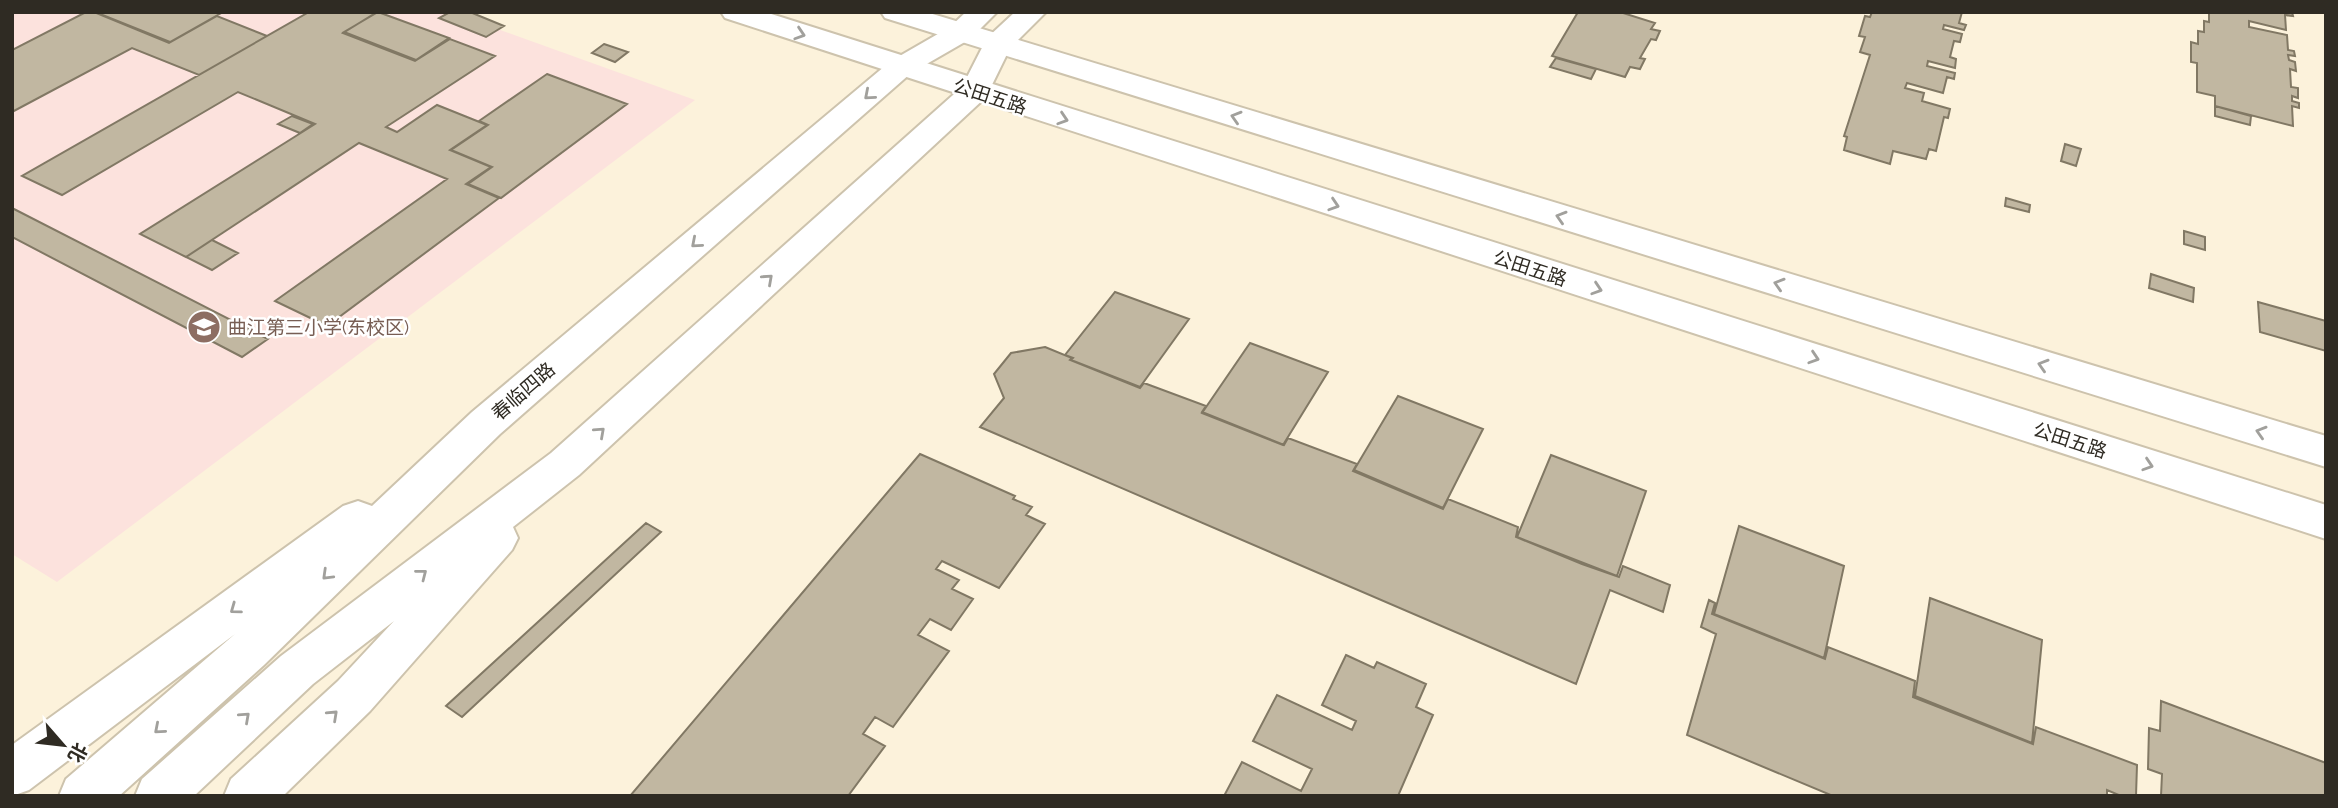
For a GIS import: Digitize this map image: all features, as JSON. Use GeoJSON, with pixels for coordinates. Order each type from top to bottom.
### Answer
{"type":"FeatureCollection","features":[{"type":"Feature","properties":{"kind":"main road","name":"公田五路"},"geometry":{"type":"LineString","coordinates":[[735,12],[901,68],[2326,522]]}},
{"type":"Feature","properties":{"kind":"main road"},"geometry":{"type":"LineString","coordinates":[[895,12],[980,30],[2326,452]]}},
{"type":"Feature","properties":{"kind":"main road","name":"春临四路"},"geometry":{"type":"LineString","coordinates":[[83,796],[248,651],[486,423],[901,68],[980,30],[1032,12]]}},
{"type":"Feature","properties":{"kind":"main road","name":"春临四路"},"geometry":{"type":"LineString","coordinates":[[159,796],[297,670],[565,464],[975,91],[980,30]]}},
{"type":"Feature","properties":{"kind":"main road"},"geometry":{"type":"LineString","coordinates":[[12,774],[486,423]]}},
{"type":"Feature","properties":{"kind":"main road"},"geometry":{"type":"LineString","coordinates":[[248,796],[354,696],[565,464]]}},
{"type":"Feature","properties":{"kind":"shaded area","name":"曲江第三小学(东校区)"},"geometry":{"type":"Polygon","coordinates":[[[12,12],[450,12],[695,100],[57,582],[12,554],[12,12]]]}},
{"type":"Feature","properties":{"kind":"building"},"geometry":{"type":"Polygon","coordinates":[[[86,12],[94,12],[169,43],[217,16],[267,36],[199,75],[132,48],[12,112],[12,50],[86,12]]]}},
{"type":"Feature","properties":{"kind":"building"},"geometry":{"type":"Polygon","coordinates":[[[95,12],[223,12],[170,42],[95,12]]]}},
{"type":"Feature","properties":{"kind":"building"},"geometry":{"type":"Polygon","coordinates":[[[309,12],[377,12],[343,33],[415,61],[450,39],[495,56],[386,127],[397,132],[437,105],[487,125],[450,150],[491,167],[466,184],[499,198],[327,326],[275,301],[447,179],[359,143],[186,257],[140,234],[315,124],[238,92],[62,195],[22,176],[309,12]]]}},
{"type":"Feature","properties":{"kind":"building"},"geometry":{"type":"Polygon","coordinates":[[[378,12],[449,38],[416,60],[344,32],[378,12]]]}},
{"type":"Feature","properties":{"kind":"building"},"geometry":{"type":"Polygon","coordinates":[[[450,12],[470,12],[504,26],[486,37],[439,18],[450,12]]]}},
{"type":"Feature","properties":{"kind":"building"},"geometry":{"type":"Polygon","coordinates":[[[1578,12],[1620,12],[1655,23],[1651,29],[1660,31],[1656,40],[1651,39],[1640,58],[1645,59],[1640,69],[1630,67],[1625,77],[1552,56],[1578,12]]]}},
{"type":"Feature","properties":{"kind":"building"},"geometry":{"type":"Polygon","coordinates":[[[1872,12],[1962,12],[1959,23],[1966,25],[1964,30],[1944,25],[1943,29],[1962,34],[1960,42],[1954,41],[1950,57],[1956,59],[1955,68],[1928,61],[1927,66],[1955,73],[1954,79],[1947,77],[1943,93],[1907,83],[1905,88],[1924,93],[1922,101],[1950,109],[1948,118],[1944,117],[1936,151],[1929,149],[1926,159],[1893,151],[1890,164],[1844,150],[1847,137],[1844,136],[1870,55],[1860,52],[1865,37],[1859,36],[1865,16],[1870,17],[1872,12]]]}},
{"type":"Feature","properties":{"kind":"building"},"geometry":{"type":"Polygon","coordinates":[[[2209,12],[2292,12],[2293,16],[2285,15],[2286,30],[2249,21],[2249,27],[2287,35],[2288,50],[2294,51],[2295,56],[2288,55],[2289,60],[2295,62],[2296,71],[2290,69],[2291,87],[2298,88],[2298,98],[2292,96],[2292,101],[2299,103],[2299,108],[2292,106],[2293,126],[2215,106],[2215,96],[2197,92],[2197,63],[2191,62],[2191,42],[2198,44],[2198,31],[2204,32],[2204,21],[2209,22],[2209,12]]]}},
{"type":"Feature","properties":{"kind":"building"},"geometry":{"type":"Polygon","coordinates":[[[604,44],[628,52],[615,62],[592,53],[604,44]]]}},
{"type":"Feature","properties":{"kind":"building"},"geometry":{"type":"Polygon","coordinates":[[[1556,58],[1596,69],[1591,79],[1550,67],[1556,58]]]}},
{"type":"Feature","properties":{"kind":"building"},"geometry":{"type":"Polygon","coordinates":[[[547,74],[627,104],[501,198],[468,184],[492,167],[451,150],[488,125],[479,121],[547,74]]]}},
{"type":"Feature","properties":{"kind":"building"},"geometry":{"type":"Polygon","coordinates":[[[2215,106],[2251,116],[2250,125],[2215,116],[2215,106]]]}},
{"type":"Feature","properties":{"kind":"building"},"geometry":{"type":"Polygon","coordinates":[[[292,116],[313,124],[300,133],[278,124],[292,116]]]}},
{"type":"Feature","properties":{"kind":"building"},"geometry":{"type":"Polygon","coordinates":[[[2065,144],[2081,149],[2076,166],[2061,161],[2065,144]]]}},
{"type":"Feature","properties":{"kind":"building"},"geometry":{"type":"Polygon","coordinates":[[[2006,198],[2030,205],[2029,212],[2005,206],[2006,198]]]}},
{"type":"Feature","properties":{"kind":"building"},"geometry":{"type":"Polygon","coordinates":[[[12,208],[268,339],[242,357],[12,237],[12,208]]]}},
{"type":"Feature","properties":{"kind":"building"},"geometry":{"type":"Polygon","coordinates":[[[2184,231],[2205,237],[2205,250],[2184,244],[2184,231]]]}},
{"type":"Feature","properties":{"kind":"building"},"geometry":{"type":"Polygon","coordinates":[[[212,240],[238,253],[212,270],[186,257],[212,240]]]}},
{"type":"Feature","properties":{"kind":"building"},"geometry":{"type":"Polygon","coordinates":[[[2151,274],[2194,288],[2193,302],[2149,288],[2151,274]]]}},
{"type":"Feature","properties":{"kind":"building"},"geometry":{"type":"Polygon","coordinates":[[[1115,292],[1189,319],[1140,387],[1071,360],[1073,358],[1065,355],[1115,292]]]}},
{"type":"Feature","properties":{"kind":"building"},"geometry":{"type":"Polygon","coordinates":[[[2258,302],[2326,321],[2326,351],[2260,332],[2258,302]]]}},
{"type":"Feature","properties":{"kind":"building"},"geometry":{"type":"Polygon","coordinates":[[[1250,343],[1328,372],[1283,445],[1202,413],[1250,343]]]}},
{"type":"Feature","properties":{"kind":"building"},"geometry":{"type":"Polygon","coordinates":[[[1045,347],[1140,388],[1144,383],[1206,406],[1202,412],[1284,445],[1288,438],[1357,464],[1353,471],[1443,509],[1448,499],[1518,527],[1516,537],[1582,564],[1619,577],[1623,566],[1670,585],[1663,612],[1610,590],[1576,684],[980,427],[1004,398],[994,374],[1011,353],[1045,347]]]}},
{"type":"Feature","properties":{"kind":"building"},"geometry":{"type":"Polygon","coordinates":[[[1398,396],[1483,429],[1443,508],[1354,470],[1398,396]]]}},
{"type":"Feature","properties":{"kind":"building"},"geometry":{"type":"Polygon","coordinates":[[[920,454],[1015,496],[1013,499],[1032,507],[1026,515],[1045,524],[999,588],[942,561],[936,569],[959,580],[952,589],[973,599],[951,630],[930,619],[918,635],[949,651],[893,727],[875,717],[863,734],[885,746],[848,796],[630,796],[920,454]]]}},
{"type":"Feature","properties":{"kind":"building"},"geometry":{"type":"Polygon","coordinates":[[[1551,455],[1646,491],[1617,576],[1517,537],[1551,455]]]}},
{"type":"Feature","properties":{"kind":"building"},"geometry":{"type":"Polygon","coordinates":[[[646,523],[661,532],[462,717],[446,706],[646,523]]]}},
{"type":"Feature","properties":{"kind":"building"},"geometry":{"type":"Polygon","coordinates":[[[1739,526],[1844,566],[1824,658],[1714,614],[1739,526]]]}},
{"type":"Feature","properties":{"kind":"building"},"geometry":{"type":"Polygon","coordinates":[[[1930,598],[2042,640],[2032,743],[1915,696],[1930,598]]]}},
{"type":"Feature","properties":{"kind":"building"},"geometry":{"type":"Polygon","coordinates":[[[1709,600],[1715,603],[1712,614],[1825,659],[1828,647],[1915,681],[1913,697],[2033,744],[2036,727],[2137,765],[2136,796],[2121,796],[2107,790],[2107,796],[1833,796],[1687,735],[1716,634],[1701,627],[1709,600]]]}},
{"type":"Feature","properties":{"kind":"building"},"geometry":{"type":"Polygon","coordinates":[[[1346,655],[1374,668],[1377,662],[1426,684],[1416,707],[1433,715],[1398,796],[1224,796],[1242,762],[1301,791],[1312,769],[1253,741],[1277,695],[1352,730],[1356,721],[1322,705],[1346,655]]]}},
{"type":"Feature","properties":{"kind":"building"},"geometry":{"type":"Polygon","coordinates":[[[2161,701],[2326,763],[2326,796],[2161,796],[2162,774],[2148,769],[2149,728],[2160,731],[2161,701]]]}},
{"type":"Feature","properties":{"kind":"place","name":"曲江第三小学(东校区)"},"geometry":{"type":"Point","coordinates":[204,327]}}]}
